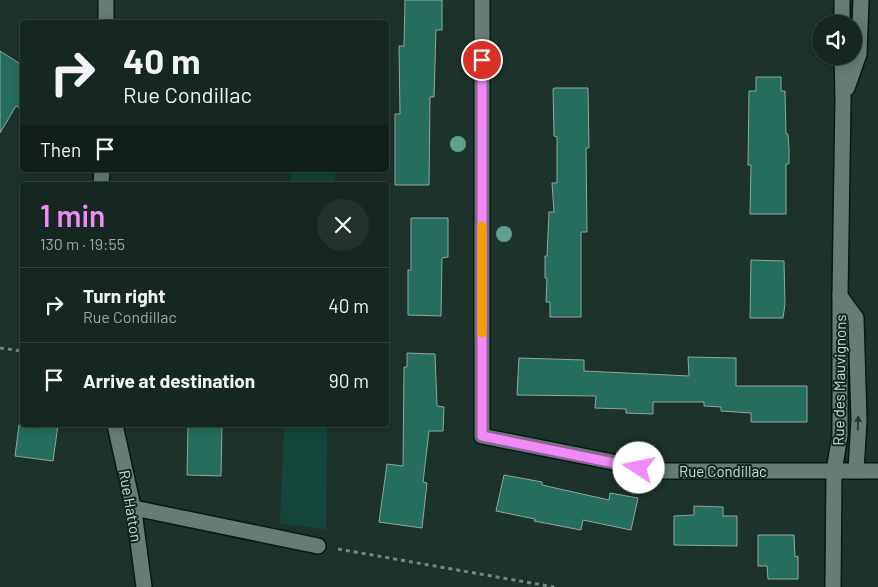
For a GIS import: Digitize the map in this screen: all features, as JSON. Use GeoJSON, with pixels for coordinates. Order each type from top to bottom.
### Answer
{"type":"FeatureCollection","features":[{"type":"Feature","properties":{"kind":"street"},"geometry":{"type":"LineString","coordinates":[[106,0],[106,20]]}},
{"type":"Feature","properties":{"kind":"street","name":"Rue Condillac"},"geometry":{"type":"LineString","coordinates":[[482,0],[482,436],[658,471],[834,471]]}},
{"type":"Feature","properties":{"kind":"street"},"geometry":{"type":"LineString","coordinates":[[842,0],[842,15]]}},
{"type":"Feature","properties":{"kind":"street","name":"Rue des Mauvignons"},"geometry":{"type":"LineString","coordinates":[[843,99],[859,54],[861,0]]}},
{"type":"Feature","properties":{"kind":"street","name":"Rue des Mauvignons"},"geometry":{"type":"LineString","coordinates":[[833,587],[834,471],[840,436],[842,65]]}},
{"type":"Feature","properties":{"kind":"street","name":"Rue des Mauvignons"},"geometry":{"type":"LineString","coordinates":[[840,296],[856,318],[859,420],[856,471]]}},
{"type":"Feature","properties":{"kind":"street","name":"Rue Hatton"},"geometry":{"type":"LineString","coordinates":[[115,427],[134,508],[144,587]]}},
{"type":"Feature","properties":{"kind":"street"},"geometry":{"type":"LineString","coordinates":[[834,471],[878,471]]}},
{"type":"Feature","properties":{"kind":"street"},"geometry":{"type":"LineString","coordinates":[[134,508],[318,546]]}},
{"type":"Feature","properties":{"kind":"path"},"geometry":{"type":"LineString","coordinates":[[0,348],[20,351]]}},
{"type":"Feature","properties":{"kind":"path"},"geometry":{"type":"LineString","coordinates":[[318,546],[554,587]]}},
{"type":"Feature","properties":{"kind":"green space"},"geometry":{"type":"Polygon","coordinates":[[[291,172],[335,172],[335,182],[291,182],[291,172]]]}},
{"type":"Feature","properties":{"kind":"green space"},"geometry":{"type":"Polygon","coordinates":[[[284,427],[327,427],[326,530],[280,523],[284,427]]]}},
{"type":"Feature","properties":{"kind":"building"},"geometry":{"type":"Polygon","coordinates":[[[405,0],[442,0],[442,30],[436,30],[434,97],[430,97],[429,185],[395,185],[395,114],[400,114],[399,46],[404,46],[405,0]]]}},
{"type":"Feature","properties":{"kind":"building"},"geometry":{"type":"Polygon","coordinates":[[[0,51],[20,64],[20,108],[16,106],[0,133],[0,51]]]}},
{"type":"Feature","properties":{"kind":"building"},"geometry":{"type":"Polygon","coordinates":[[[756,77],[781,77],[781,91],[785,91],[786,134],[788,134],[789,149],[789,164],[786,164],[786,214],[750,214],[751,165],[748,165],[749,91],[756,91],[756,77]]]}},
{"type":"Feature","properties":{"kind":"building"},"geometry":{"type":"Polygon","coordinates":[[[554,88],[588,88],[589,148],[586,148],[587,232],[581,232],[581,317],[550,317],[550,302],[546,302],[547,278],[545,278],[545,256],[547,256],[549,212],[554,212],[552,183],[557,183],[557,137],[554,136],[554,88]]]}},
{"type":"Feature","properties":{"kind":"building"},"geometry":{"type":"Polygon","coordinates":[[[411,218],[448,218],[448,257],[442,258],[441,316],[408,315],[408,270],[411,270],[411,218]]]}},
{"type":"Feature","properties":{"kind":"building"},"geometry":{"type":"Polygon","coordinates":[[[751,260],[784,261],[785,304],[783,318],[750,318],[751,260]]]}},
{"type":"Feature","properties":{"kind":"building"},"geometry":{"type":"Polygon","coordinates":[[[407,353],[435,354],[437,406],[444,407],[443,431],[429,431],[423,482],[427,483],[422,528],[379,522],[387,464],[403,466],[404,367],[407,367],[407,353]]]}},
{"type":"Feature","properties":{"kind":"building"},"geometry":{"type":"Polygon","coordinates":[[[688,357],[736,358],[736,386],[807,386],[807,422],[751,422],[751,413],[721,411],[721,407],[704,406],[704,402],[653,402],[653,414],[626,413],[626,409],[595,408],[596,396],[517,395],[519,358],[584,360],[584,371],[689,376],[688,357]]]}},
{"type":"Feature","properties":{"kind":"building"},"geometry":{"type":"Polygon","coordinates":[[[19,425],[20,427],[58,427],[53,461],[15,456],[19,425]]]}},
{"type":"Feature","properties":{"kind":"building"},"geometry":{"type":"Polygon","coordinates":[[[188,427],[222,427],[221,476],[187,475],[188,427]]]}},
{"type":"Feature","properties":{"kind":"building"},"geometry":{"type":"Polygon","coordinates":[[[504,475],[542,482],[542,485],[609,500],[610,493],[638,498],[631,530],[583,520],[581,530],[496,511],[504,475]]]}},
{"type":"Feature","properties":{"kind":"building"},"geometry":{"type":"Polygon","coordinates":[[[694,506],[723,507],[723,516],[737,516],[737,546],[674,545],[674,516],[694,515],[694,506]]]}},
{"type":"Feature","properties":{"kind":"building"},"geometry":{"type":"Polygon","coordinates":[[[758,535],[794,535],[795,557],[798,556],[798,579],[768,579],[767,566],[758,566],[758,535]]]}},
{"type":"Feature","properties":{"kind":"slow traffic"},"geometry":{"type":"LineString","coordinates":[[482,226],[482,333]]}},
{"type":"Feature","properties":{"kind":"route"},"geometry":{"type":"LineString","coordinates":[[482,60],[482,436],[639,468]]}}]}
